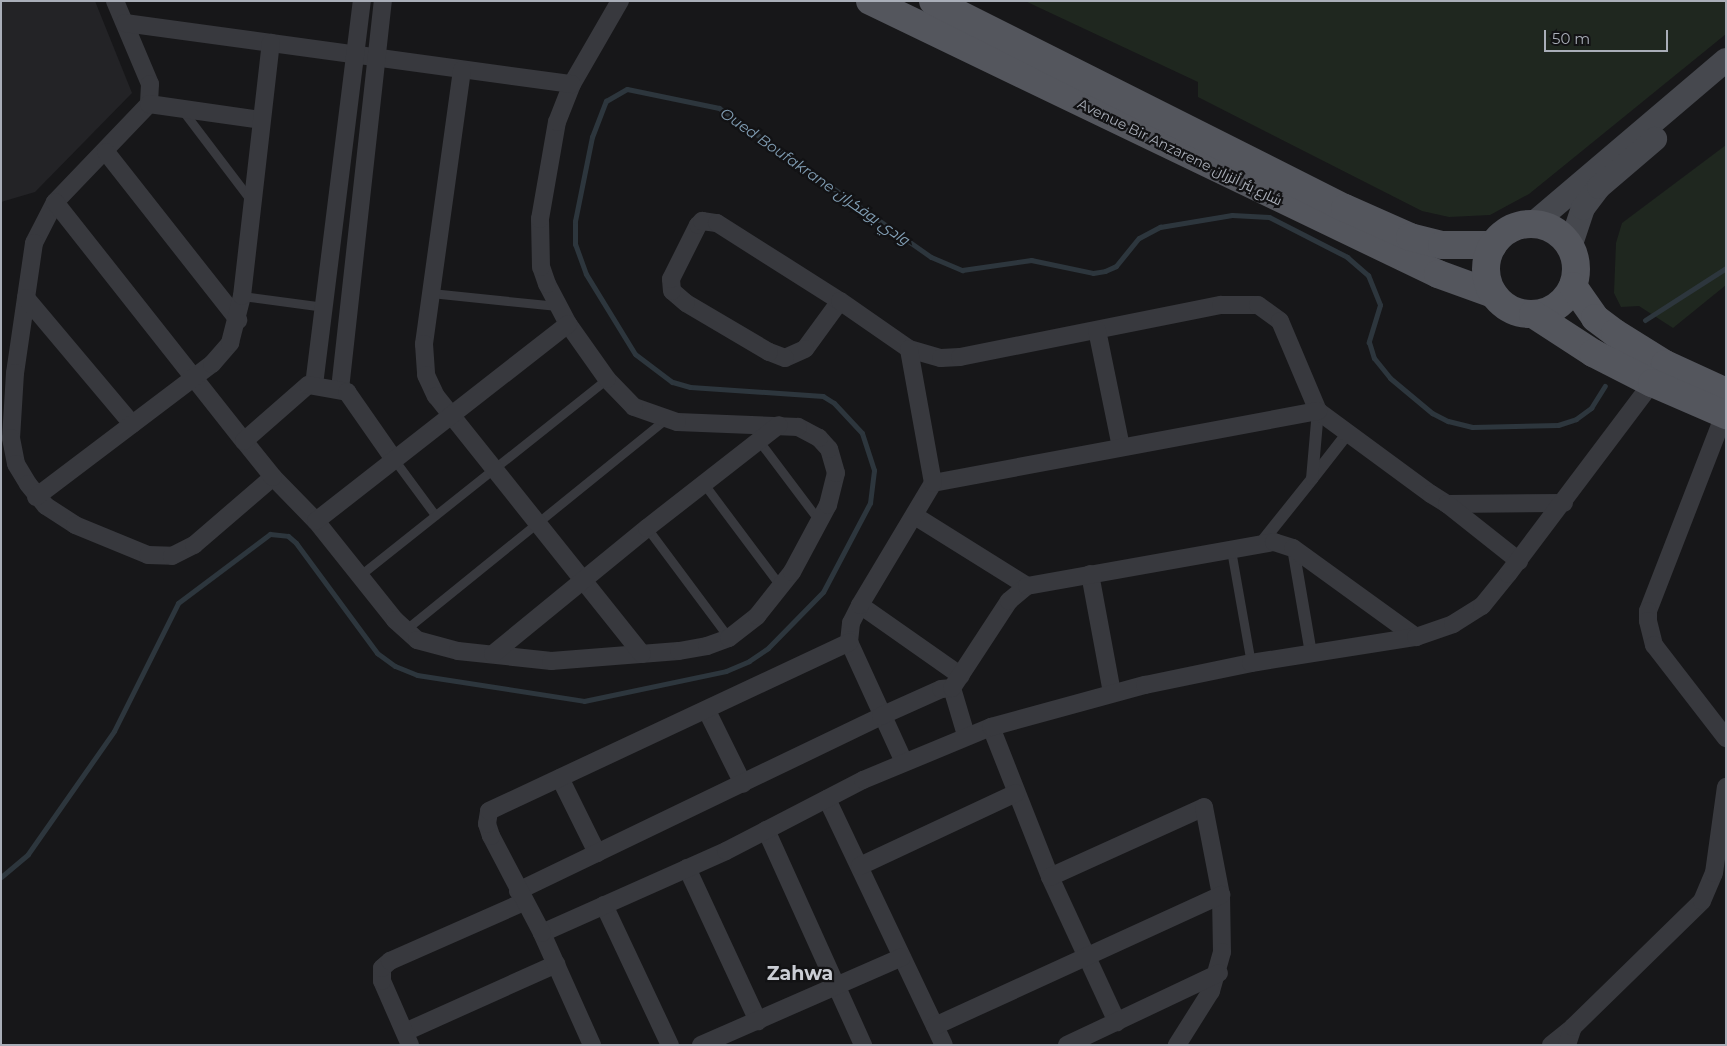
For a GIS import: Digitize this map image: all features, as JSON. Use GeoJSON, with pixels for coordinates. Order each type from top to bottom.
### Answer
{"type":"FeatureCollection","features":[{"type":"Feature","properties":{"kind":"main road","name":"Avenue Bir Anzarene شارع بئر أنزران"},"geometry":{"type":"LineString","coordinates":[[870,1],[1438,274],[1493,294]]}},
{"type":"Feature","properties":{"kind":"main road","name":"Avenue Bir Anzarene شارع بئر أنزران"},"geometry":{"type":"LineString","coordinates":[[934,1],[1345,208],[1410,237],[1442,245],[1493,245]]}},
{"type":"Feature","properties":{"kind":"main road"},"geometry":{"type":"LineString","coordinates":[[1533,224],[1726,60]]}},
{"type":"Feature","properties":{"kind":"main road"},"geometry":{"type":"LineString","coordinates":[[1533,314],[1557,306],[1573,286],[1576,273],[1570,247],[1583,208],[1599,187],[1726,80]]}},
{"type":"Feature","properties":{"kind":"main road"},"geometry":{"type":"LineString","coordinates":[[1570,247],[1548,227],[1533,224],[1510,229],[1493,245],[1486,270],[1493,294],[1510,309],[1533,314],[1585,348],[1652,383],[1725,407]]}},
{"type":"Feature","properties":{"kind":"main road"},"geometry":{"type":"LineString","coordinates":[[1573,286],[1595,318],[1615,333],[1666,364],[1725,407]]}},
{"type":"Feature","properties":{"kind":"street"},"geometry":{"type":"LineString","coordinates":[[115,1],[150,84],[149,104],[106,152],[55,202],[34,243],[15,373],[12,447],[16,464],[36,497],[58,516],[148,555],[172,556],[194,545],[273,477]]}},
{"type":"Feature","properties":{"kind":"street"},"geometry":{"type":"LineString","coordinates":[[314,385],[362,1]]}},
{"type":"Feature","properties":{"kind":"street"},"geometry":{"type":"LineString","coordinates":[[340,389],[383,1]]}},
{"type":"Feature","properties":{"kind":"street"},"geometry":{"type":"LineString","coordinates":[[55,202],[193,379],[273,477],[316,521],[405,630],[427,644],[559,661],[707,646],[729,638],[757,616],[781,587],[820,522],[834,491],[834,460],[819,438],[798,427],[664,420],[634,407],[607,379],[557,306],[541,267],[540,219],[557,122],[572,84],[620,1]]}},
{"type":"Feature","properties":{"kind":"street"},"geometry":{"type":"LineString","coordinates":[[125,23],[572,84]]}},
{"type":"Feature","properties":{"kind":"street"},"geometry":{"type":"LineString","coordinates":[[36,497],[193,379],[223,354],[238,320],[242,296],[271,43]]}},
{"type":"Feature","properties":{"kind":"street"},"geometry":{"type":"LineString","coordinates":[[462,70],[424,344],[426,375],[436,396],[642,654]]}},
{"type":"Feature","properties":{"kind":"street"},"geometry":{"type":"LineString","coordinates":[[149,104],[261,120]]}},
{"type":"Feature","properties":{"kind":"street"},"geometry":{"type":"LineString","coordinates":[[106,152],[238,320]]}},
{"type":"Feature","properties":{"kind":"street"},"geometry":{"type":"LineString","coordinates":[[840,301],[806,350],[785,358],[769,352],[686,303],[672,291],[671,279],[694,230],[702,221],[710,221],[840,301],[909,349],[926,356],[960,357],[1221,305],[1258,305],[1280,321],[1318,411],[1312,479]]}},
{"type":"Feature","properties":{"kind":"street"},"geometry":{"type":"LineString","coordinates":[[26,298],[132,424]]}},
{"type":"Feature","properties":{"kind":"street"},"geometry":{"type":"LineString","coordinates":[[316,521],[393,458],[568,324]]}},
{"type":"Feature","properties":{"kind":"street"},"geometry":{"type":"LineString","coordinates":[[1097,330],[1121,447]]}},
{"type":"Feature","properties":{"kind":"street"},"geometry":{"type":"LineString","coordinates":[[904,762],[881,716],[849,642],[851,623],[860,605],[933,483],[909,349]]}},
{"type":"Feature","properties":{"kind":"street"},"geometry":{"type":"LineString","coordinates":[[542,932],[687,868],[826,799],[966,735],[1112,693],[1251,663],[1416,637],[1470,615],[1482,606],[1519,561],[1652,383]]}},
{"type":"Feature","properties":{"kind":"street"},"geometry":{"type":"LineString","coordinates":[[244,441],[301,389],[314,385],[340,389],[350,396],[393,458]]}},
{"type":"Feature","properties":{"kind":"street"},"geometry":{"type":"LineString","coordinates":[[1725,407],[1648,611],[1648,621],[1654,645],[1725,735]]}},
{"type":"Feature","properties":{"kind":"street"},"geometry":{"type":"LineString","coordinates":[[933,483],[1318,411],[1447,504],[1519,561]]}},
{"type":"Feature","properties":{"kind":"street"},"geometry":{"type":"LineString","coordinates":[[493,654],[583,579],[779,425]]}},
{"type":"Feature","properties":{"kind":"street"},"geometry":{"type":"LineString","coordinates":[[1260,543],[1348,433]]}},
{"type":"Feature","properties":{"kind":"street"},"geometry":{"type":"LineString","coordinates":[[1447,504],[1564,503]]}},
{"type":"Feature","properties":{"kind":"street"},"geometry":{"type":"LineString","coordinates":[[915,516],[1028,586]]}},
{"type":"Feature","properties":{"kind":"street"},"geometry":{"type":"LineString","coordinates":[[556,964],[407,1039],[382,981],[382,968],[390,961],[521,896],[597,853],[881,716],[956,682],[1009,601],[1028,586],[1231,550],[1260,543],[1284,543],[1416,637]]}},
{"type":"Feature","properties":{"kind":"street"},"geometry":{"type":"LineString","coordinates":[[1293,548],[1311,653]]}},
{"type":"Feature","properties":{"kind":"street"},"geometry":{"type":"LineString","coordinates":[[1090,574],[1112,693]]}},
{"type":"Feature","properties":{"kind":"street"},"geometry":{"type":"LineString","coordinates":[[860,605],[956,682],[966,735]]}},
{"type":"Feature","properties":{"kind":"street"},"geometry":{"type":"LineString","coordinates":[[592,1045],[542,932],[521,896],[491,836],[486,817],[496,805],[707,711],[849,642]]}},
{"type":"Feature","properties":{"kind":"street"},"geometry":{"type":"LineString","coordinates":[[707,711],[743,784]]}},
{"type":"Feature","properties":{"kind":"street"},"geometry":{"type":"LineString","coordinates":[[991,727],[1050,876],[1117,1022]]}},
{"type":"Feature","properties":{"kind":"street"},"geometry":{"type":"LineString","coordinates":[[560,778],[597,853]]}},
{"type":"Feature","properties":{"kind":"street"},"geometry":{"type":"LineString","coordinates":[[1551,1045],[1573,1027],[1702,901],[1720,874],[1726,787]]}},
{"type":"Feature","properties":{"kind":"street"},"geometry":{"type":"LineString","coordinates":[[860,866],[1016,793]]}},
{"type":"Feature","properties":{"kind":"street"},"geometry":{"type":"LineString","coordinates":[[826,799],[860,866],[944,1045]]}},
{"type":"Feature","properties":{"kind":"street"},"geometry":{"type":"LineString","coordinates":[[1050,876],[1204,807],[1221,895],[1223,929],[1219,973],[1212,992],[1177,1045]]}},
{"type":"Feature","properties":{"kind":"street"},"geometry":{"type":"LineString","coordinates":[[766,830],[863,1045]]}},
{"type":"Feature","properties":{"kind":"street"},"geometry":{"type":"LineString","coordinates":[[687,868],[758,1021]]}},
{"type":"Feature","properties":{"kind":"street"},"geometry":{"type":"LineString","coordinates":[[935,1026],[1221,895]]}},
{"type":"Feature","properties":{"kind":"street"},"geometry":{"type":"LineString","coordinates":[[604,905],[670,1045]]}},
{"type":"Feature","properties":{"kind":"street"},"geometry":{"type":"LineString","coordinates":[[701,1045],[902,957]]}},
{"type":"Feature","properties":{"kind":"street"},"geometry":{"type":"LineString","coordinates":[[1069,1044],[1219,973]]}},
{"type":"Feature","properties":{"kind":"street"},"geometry":{"type":"LineString","coordinates":[[1568,1045],[1573,1027]]}},
{"type":"Feature","properties":{"kind":"lane"},"geometry":{"type":"LineString","coordinates":[[182,108],[252,203]]}},
{"type":"Feature","properties":{"kind":"lane"},"geometry":{"type":"LineString","coordinates":[[431,293],[557,306]]}},
{"type":"Feature","properties":{"kind":"lane"},"geometry":{"type":"LineString","coordinates":[[242,296],[324,307]]}},
{"type":"Feature","properties":{"kind":"lane"},"geometry":{"type":"LineString","coordinates":[[359,576],[607,379]]}},
{"type":"Feature","properties":{"kind":"lane"},"geometry":{"type":"LineString","coordinates":[[405,630],[664,420]]}},
{"type":"Feature","properties":{"kind":"lane"},"geometry":{"type":"LineString","coordinates":[[759,441],[820,522]]}},
{"type":"Feature","properties":{"kind":"lane"},"geometry":{"type":"LineString","coordinates":[[393,458],[435,515]]}},
{"type":"Feature","properties":{"kind":"lane"},"geometry":{"type":"LineString","coordinates":[[704,484],[781,587]]}},
{"type":"Feature","properties":{"kind":"lane"},"geometry":{"type":"LineString","coordinates":[[647,528],[729,638]]}},
{"type":"Feature","properties":{"kind":"lane"},"geometry":{"type":"LineString","coordinates":[[1231,550],[1251,663]]}},
{"type":"Feature","properties":{"kind":"shaded area"},"geometry":{"type":"Polygon","coordinates":[[[1,1],[95,1],[132,93],[35,192],[1,202],[1,1]]]}},
{"type":"Feature","properties":{"kind":"shaded area"},"geometry":{"type":"Polygon","coordinates":[[[1025,1],[1726,1],[1726,34],[1529,194],[1490,215],[1449,217],[1422,211],[1198,97],[1198,82],[1025,1]]]}},
{"type":"Feature","properties":{"kind":"shaded area"},"geometry":{"type":"Polygon","coordinates":[[[1726,145],[1726,285],[1673,328],[1639,306],[1621,307],[1614,293],[1616,243],[1622,223],[1726,145]]]}},
{"type":"Feature","properties":{"kind":"waterway","name":"Oued Boufakrane وادي بوفكران"},"geometry":{"type":"LineString","coordinates":[[1,877],[28,854],[114,731],[178,603],[270,534],[288,536],[296,543],[377,653],[395,666],[417,675],[584,701],[726,671],[749,661],[768,648],[823,592],[870,503],[874,470],[862,433],[834,403],[823,396],[690,387],[672,382],[635,354],[586,274],[575,244],[575,221],[592,137],[606,101],[627,89],[719,108],[931,257],[962,270],[1031,260],[1093,273],[1105,271],[1116,266],[1139,238],[1160,227],[1232,215],[1269,217],[1347,257],[1368,275],[1380,305],[1369,342],[1374,358],[1390,378],[1432,413],[1448,421],[1472,427],[1558,425],[1576,419],[1591,408],[1605,386]]}},
{"type":"Feature","properties":{"kind":"waterway","name":"Oued Boufakrane وادي بوفكران"},"geometry":{"type":"LineString","coordinates":[[1645,320],[1726,268]]}},
{"type":"Feature","properties":{"kind":"district","name":"Zahwa"},"geometry":{"type":"Point","coordinates":[800,974]}}]}
